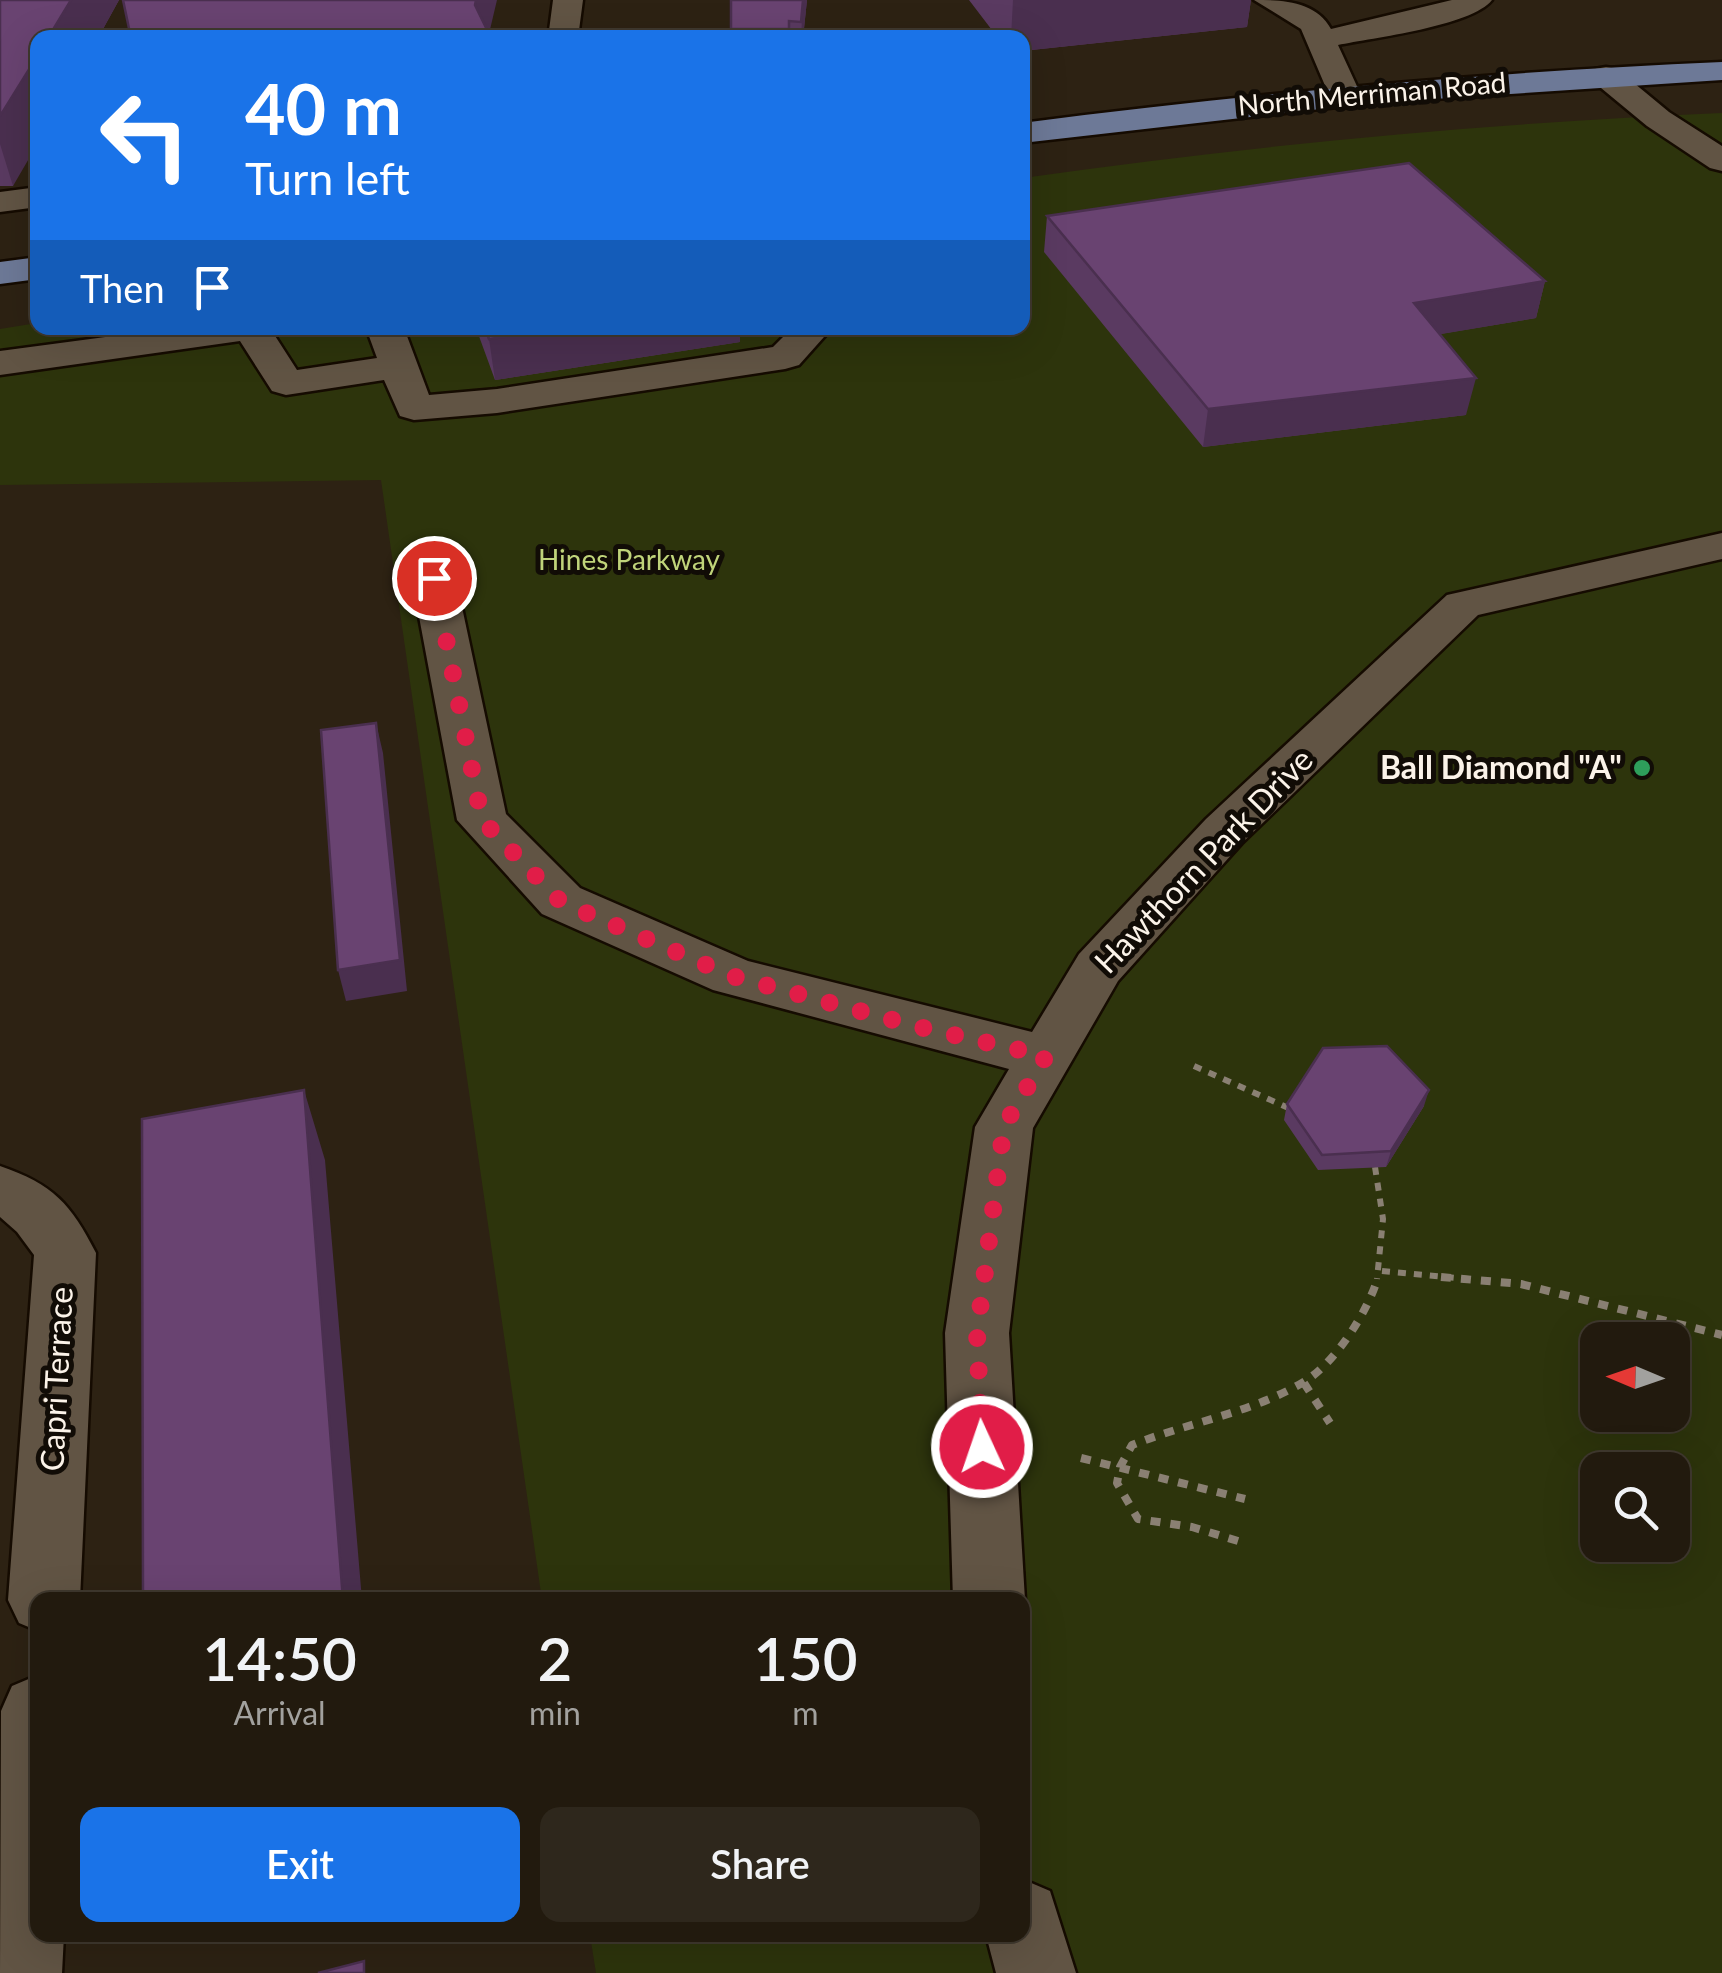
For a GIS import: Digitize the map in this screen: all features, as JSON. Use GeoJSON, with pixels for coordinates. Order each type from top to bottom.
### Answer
{"type":"FeatureCollection","features":[{"type":"Feature","properties":{"kind":"main road","name":"North Merriman Road"},"geometry":{"type":"LineString","coordinates":[[1030,132],[1346,95],[1722,70]]}},
{"type":"Feature","properties":{"kind":"main road"},"geometry":{"type":"LineString","coordinates":[[0,273],[30,269]]}},
{"type":"Feature","properties":{"kind":"street"},"geometry":{"type":"LineString","coordinates":[[563,30],[568,0]]}},
{"type":"Feature","properties":{"kind":"street"},"geometry":{"type":"LineString","coordinates":[[1269,0],[1314,24],[1346,95]]}},
{"type":"Feature","properties":{"kind":"street"},"geometry":{"type":"LineString","coordinates":[[1321,40],[1449,12],[1477,0]]}},
{"type":"Feature","properties":{"kind":"street"},"geometry":{"type":"LineString","coordinates":[[1606,76],[1658,119],[1722,161]]}},
{"type":"Feature","properties":{"kind":"street"},"geometry":{"type":"LineString","coordinates":[[0,202],[30,198]]}},
{"type":"Feature","properties":{"kind":"street"},"geometry":{"type":"LineString","coordinates":[[0,364],[202,335]]}},
{"type":"Feature","properties":{"kind":"street"},"geometry":{"type":"LineString","coordinates":[[255,335],[286,383],[398,366]]}},
{"type":"Feature","properties":{"kind":"street"},"geometry":{"type":"LineString","coordinates":[[387,335],[414,408],[496,401],[784,357],[806,335]]}},
{"type":"Feature","properties":{"kind":"street","name":"Hawthorn Park Drive"},"geometry":{"type":"LineString","coordinates":[[989,1592],[977,1333],[1004,1126],[1098,968],[1224,831],[1463,605],[1722,546]]}},
{"type":"Feature","properties":{"kind":"street"},"geometry":{"type":"LineString","coordinates":[[434,578],[482,820],[561,902],[732,976],[915,1026],[1046,1056]]}},
{"type":"Feature","properties":{"kind":"street","name":"Capri Terrace"},"geometry":{"type":"LineString","coordinates":[[0,1190],[18,1196],[41,1213],[65,1253],[44,1592]]}},
{"type":"Feature","properties":{"kind":"street"},"geometry":{"type":"LineString","coordinates":[[22,1973],[30,1842]]}},
{"type":"Feature","properties":{"kind":"street"},"geometry":{"type":"LineString","coordinates":[[1028,1942],[1036,1973]]}},
{"type":"Feature","properties":{"kind":"path"},"geometry":{"type":"LineString","coordinates":[[1194,1066],[1290,1109]]}},
{"type":"Feature","properties":{"kind":"path"},"geometry":{"type":"LineString","coordinates":[[1238,1541],[1192,1527],[1138,1519],[1116,1491],[1116,1468],[1132,1445],[1304,1383],[1342,1344],[1372,1297],[1382,1271],[1385,1212],[1375,1168]]}},
{"type":"Feature","properties":{"kind":"path"},"geometry":{"type":"LineString","coordinates":[[1382,1271],[1521,1284],[1722,1335]]}},
{"type":"Feature","properties":{"kind":"path"},"geometry":{"type":"LineString","coordinates":[[1304,1383],[1330,1423]]}},
{"type":"Feature","properties":{"kind":"path"},"geometry":{"type":"LineString","coordinates":[[1081,1458],[1245,1500]]}},
{"type":"Feature","properties":{"kind":"green space","name":"Hines Parkway"},"geometry":{"type":"Polygon","coordinates":[[[1722,113],[1722,1973],[596,1973],[591,1942],[1030,1942],[1030,1592],[541,1592],[381,480],[0,485],[0,329],[30,324],[30,335],[1030,335],[1030,177],[1372,137],[1722,113]]]}},
{"type":"Feature","properties":{"kind":"building"},"geometry":{"type":"Polygon","coordinates":[[[0,0],[71,0],[53,30],[30,30],[30,68],[0,116],[0,0]]]}},
{"type":"Feature","properties":{"kind":"building"},"geometry":{"type":"Polygon","coordinates":[[[123,0],[476,0],[487,30],[129,30],[123,0]]]}},
{"type":"Feature","properties":{"kind":"building"},"geometry":{"type":"Polygon","coordinates":[[[731,0],[803,0],[801,22],[789,21],[789,29],[731,29],[731,0]]]}},
{"type":"Feature","properties":{"kind":"building"},"geometry":{"type":"Polygon","coordinates":[[[1409,163],[1545,281],[1414,303],[1476,378],[1208,409],[1047,216],[1409,163]]]}},
{"type":"Feature","properties":{"kind":"building"},"geometry":{"type":"Polygon","coordinates":[[[376,723],[400,960],[338,970],[321,730],[376,723]]]}},
{"type":"Feature","properties":{"kind":"building"},"geometry":{"type":"Polygon","coordinates":[[[1387,1046],[1429,1090],[1391,1151],[1322,1155],[1287,1104],[1323,1048],[1387,1046]]]}},
{"type":"Feature","properties":{"kind":"building"},"geometry":{"type":"Polygon","coordinates":[[[304,1090],[342,1592],[143,1592],[142,1119],[304,1090]]]}},
{"type":"Feature","properties":{"kind":"building"},"geometry":{"type":"Polygon","coordinates":[[[364,1961],[364,1973],[318,1973],[364,1961]]]}},
{"type":"Feature","properties":{"kind":"place","name":"Ball Diamond \"A\""},"geometry":{"type":"Point","coordinates":[1642,768]}},
{"type":"Feature","properties":{"kind":"route"},"geometry":{"type":"LineString","coordinates":[[434,578],[482,820],[561,902],[732,976],[915,1026],[1046,1056],[1004,1126],[977,1333],[982,1447]]}}]}
